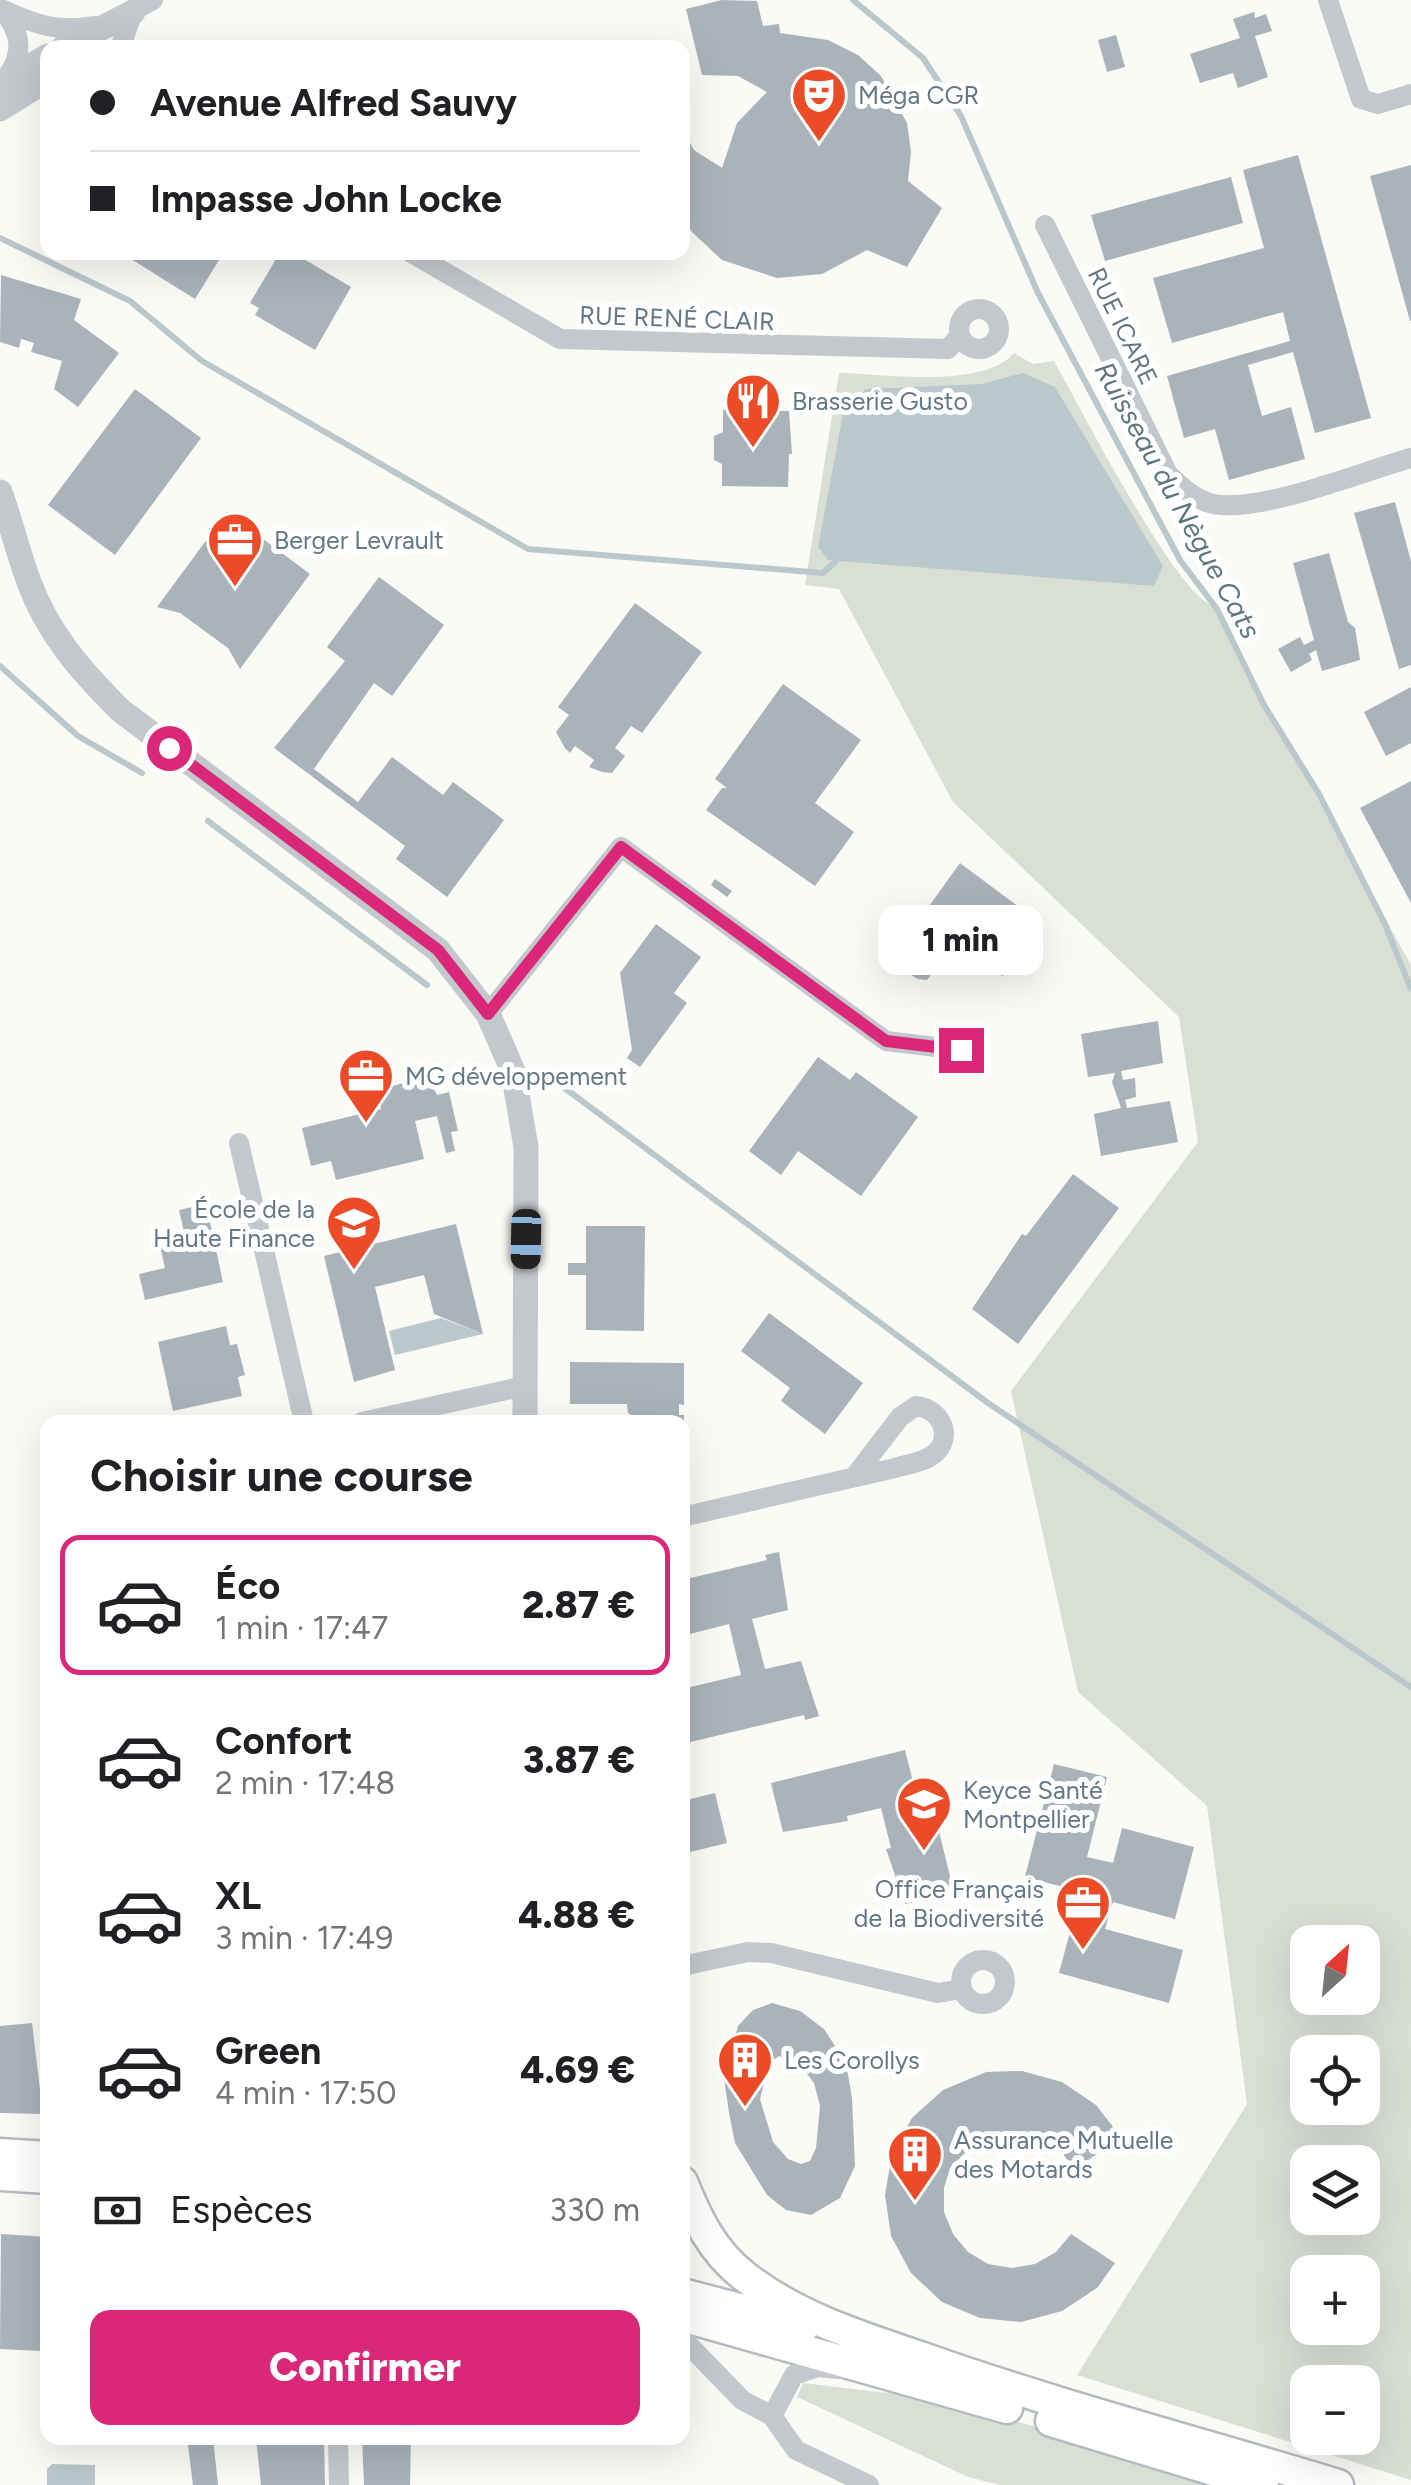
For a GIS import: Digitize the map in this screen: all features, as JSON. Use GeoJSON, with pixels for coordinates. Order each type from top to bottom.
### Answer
{"type":"FeatureCollection","features":[{"type":"Feature","properties":{"kind":"main road"},"geometry":{"type":"LineString","coordinates":[[0,2154],[40,2156]]}},
{"type":"Feature","properties":{"kind":"main road"},"geometry":{"type":"LineString","coordinates":[[0,2175],[40,2178]]}},
{"type":"Feature","properties":{"kind":"main road"},"geometry":{"type":"LineString","coordinates":[[690,2201],[719,2253],[743,2275],[825,2324],[997,2384],[1338,2485]]}},
{"type":"Feature","properties":{"kind":"main road"},"geometry":{"type":"LineString","coordinates":[[690,2296],[914,2355]]}},
{"type":"Feature","properties":{"kind":"main road"},"geometry":{"type":"LineString","coordinates":[[690,2304],[719,2304]]}},
{"type":"Feature","properties":{"kind":"main road"},"geometry":{"type":"LineString","coordinates":[[690,2318],[883,2371],[1263,2485]]}},
{"type":"Feature","properties":{"kind":"street"},"geometry":{"type":"LineString","coordinates":[[1328,0],[1361,100],[1378,104],[1411,94]]}},
{"type":"Feature","properties":{"kind":"street"},"geometry":{"type":"LineString","coordinates":[[0,8],[48,28],[70,31],[143,6]]}},
{"type":"Feature","properties":{"kind":"street"},"geometry":{"type":"LineString","coordinates":[[78,40],[143,6]]}},
{"type":"Feature","properties":{"kind":"street"},"geometry":{"type":"LineString","coordinates":[[103,40],[143,6]]}},
{"type":"Feature","properties":{"kind":"street"},"geometry":{"type":"LineString","coordinates":[[124,40],[143,6]]}},
{"type":"Feature","properties":{"kind":"street"},"geometry":{"type":"LineString","coordinates":[[0,8],[53,40]]}},
{"type":"Feature","properties":{"kind":"street"},"geometry":{"type":"LineString","coordinates":[[0,8],[20,37],[20,54],[2,83]]}},
{"type":"Feature","properties":{"kind":"street"},"geometry":{"type":"LineString","coordinates":[[2,83],[40,61]]}},
{"type":"Feature","properties":{"kind":"street"},"geometry":{"type":"LineString","coordinates":[[0,108],[40,84]]}},
{"type":"Feature","properties":{"kind":"street","name":"RUE ICARE"},"geometry":{"type":"LineString","coordinates":[[1045,226],[1168,474],[1191,495],[1218,506],[1250,504],[1411,458]]}},
{"type":"Feature","properties":{"kind":"street","name":"RUE RENÉ CLAIR"},"geometry":{"type":"LineString","coordinates":[[424,260],[560,340],[948,348],[960,336]]}},
{"type":"Feature","properties":{"kind":"street"},"geometry":{"type":"LineString","coordinates":[[0,492],[42,612],[66,651],[98,688],[156,738],[438,950],[488,1014],[513,1072],[526,1146],[525,1415]]}},
{"type":"Feature","properties":{"kind":"street"},"geometry":{"type":"LineString","coordinates":[[488,1014],[621,847],[886,1041],[961,1050]]}},
{"type":"Feature","properties":{"kind":"street"},"geometry":{"type":"LineString","coordinates":[[238,1143],[302,1415]]}},
{"type":"Feature","properties":{"kind":"street"},"geometry":{"type":"LineString","coordinates":[[394,1415],[525,1386]]}},
{"type":"Feature","properties":{"kind":"street"},"geometry":{"type":"LineString","coordinates":[[690,1516],[854,1477]]}},
{"type":"Feature","properties":{"kind":"street"},"geometry":{"type":"LineString","coordinates":[[690,1964],[748,1952],[771,1953],[938,1993],[962,1989]]}},
{"type":"Feature","properties":{"kind":"street"},"geometry":{"type":"LineString","coordinates":[[690,2346],[742,2400],[772,2416],[796,2450],[869,2485]]}},
{"type":"Feature","properties":{"kind":"street"},"geometry":{"type":"LineString","coordinates":[[772,2416],[787,2384],[804,2370],[883,2371]]}},
{"type":"Feature","properties":{"kind":"street"},"geometry":{"type":"LineString","coordinates":[[338,2445],[339,2485]]}},
{"type":"Feature","properties":{"kind":"shaded area"},"geometry":{"type":"Polygon","coordinates":[[[1014,353],[1033,364],[1054,361],[1152,534],[1196,593],[1212,605],[1411,965],[1411,2480],[1331,2455],[1380,2455],[1380,2365],[1290,2365],[1290,2442],[1077,2375],[1247,2104],[1207,1806],[1078,1692],[1011,1391],[1198,1142],[1179,1017],[953,802],[839,589],[805,585],[839,373],[932,377],[980,371],[1000,364],[1014,353]]]}},
{"type":"Feature","properties":{"kind":"shaded area"},"geometry":{"type":"Polygon","coordinates":[[[1023,373],[1055,387],[1163,566],[1154,586],[828,560],[818,547],[845,403],[867,389],[982,384],[1023,373]]]}},
{"type":"Feature","properties":{"kind":"shaded area"},"geometry":{"type":"Polygon","coordinates":[[[441,1318],[483,1334],[395,1355],[389,1331],[441,1318]]]}},
{"type":"Feature","properties":{"kind":"shaded area"},"geometry":{"type":"Polygon","coordinates":[[[803,2383],[939,2399],[1238,2485],[1000,2485],[968,2477],[797,2397],[803,2383]]]}},
{"type":"Feature","properties":{"kind":"shaded area"},"geometry":{"type":"Polygon","coordinates":[[[52,2464],[95,2465],[95,2485],[47,2485],[47,2469],[52,2464]]]}},
{"type":"Feature","properties":{"kind":"building","name":"Méga CGR"},"geometry":{"type":"Polygon","coordinates":[[[722,0],[757,1],[763,26],[779,24],[780,33],[828,40],[858,55],[881,76],[907,123],[911,152],[908,181],[942,208],[907,267],[867,250],[822,274],[777,278],[722,260],[692,232],[690,143],[694,150],[722,168],[737,123],[767,92],[738,76],[702,75],[686,9],[722,0]]]}},
{"type":"Feature","properties":{"kind":"building"},"geometry":{"type":"Polygon","coordinates":[[[1254,12],[1255,18],[1266,14],[1272,31],[1255,36],[1268,77],[1238,88],[1233,73],[1200,83],[1190,54],[1240,38],[1233,19],[1254,12]]]}},
{"type":"Feature","properties":{"kind":"building"},"geometry":{"type":"Polygon","coordinates":[[[1116,35],[1125,67],[1107,72],[1098,40],[1116,35]]]}},
{"type":"Feature","properties":{"kind":"building"},"geometry":{"type":"Polygon","coordinates":[[[1298,155],[1371,418],[1315,433],[1293,352],[1248,365],[1262,416],[1291,407],[1305,459],[1229,480],[1215,429],[1184,438],[1167,376],[1290,341],[1283,312],[1172,343],[1153,278],[1264,248],[1243,170],[1298,155]]]}},
{"type":"Feature","properties":{"kind":"building"},"geometry":{"type":"Polygon","coordinates":[[[1411,165],[1411,321],[1410,321],[1370,176],[1411,165]]]}},
{"type":"Feature","properties":{"kind":"building"},"geometry":{"type":"Polygon","coordinates":[[[1231,177],[1243,223],[1105,261],[1091,215],[1231,177]]]}},
{"type":"Feature","properties":{"kind":"building"},"geometry":{"type":"Polygon","coordinates":[[[133,260],[219,260],[195,299],[133,260]]]}},
{"type":"Feature","properties":{"kind":"building"},"geometry":{"type":"Polygon","coordinates":[[[275,260],[305,260],[351,287],[315,350],[255,315],[259,308],[250,303],[275,260]]]}},
{"type":"Feature","properties":{"kind":"building"},"geometry":{"type":"Polygon","coordinates":[[[1,275],[81,299],[74,320],[119,353],[78,407],[54,389],[62,361],[31,352],[34,343],[21,339],[19,348],[0,342],[1,275]]]}},
{"type":"Feature","properties":{"kind":"building"},"geometry":{"type":"Polygon","coordinates":[[[135,389],[201,438],[115,555],[48,505],[135,389]]]}},
{"type":"Feature","properties":{"kind":"building","name":"Brasserie Gusto"},"geometry":{"type":"Polygon","coordinates":[[[723,410],[789,411],[792,454],[788,487],[722,486],[722,464],[714,460],[714,436],[723,432],[723,410]]]}},
{"type":"Feature","properties":{"kind":"building"},"geometry":{"type":"Polygon","coordinates":[[[1395,502],[1411,561],[1411,665],[1399,669],[1354,513],[1395,502]]]}},
{"type":"Feature","properties":{"kind":"building","name":"Berger Levrault"},"geometry":{"type":"Polygon","coordinates":[[[227,512],[310,574],[240,669],[228,648],[180,613],[157,607],[227,512]]]}},
{"type":"Feature","properties":{"kind":"building"},"geometry":{"type":"Polygon","coordinates":[[[1329,553],[1348,622],[1355,628],[1360,660],[1322,671],[1316,650],[1309,654],[1312,660],[1291,672],[1278,649],[1300,637],[1304,645],[1314,640],[1293,563],[1329,553]]]}},
{"type":"Feature","properties":{"kind":"building"},"geometry":{"type":"Polygon","coordinates":[[[379,577],[444,625],[392,696],[374,683],[314,769],[358,802],[392,757],[443,795],[453,782],[504,820],[447,897],[396,859],[405,846],[274,748],[345,661],[327,647],[379,577]]]}},
{"type":"Feature","properties":{"kind":"building"},"geometry":{"type":"Polygon","coordinates":[[[635,603],[702,652],[642,733],[631,726],[615,748],[625,756],[612,773],[602,772],[589,767],[594,760],[575,746],[570,753],[565,748],[556,732],[569,715],[558,707],[635,603]]]}},
{"type":"Feature","properties":{"kind":"building"},"geometry":{"type":"Polygon","coordinates":[[[783,684],[861,740],[815,803],[854,832],[815,886],[706,810],[722,788],[727,788],[715,779],[783,684]]]}},
{"type":"Feature","properties":{"kind":"building"},"geometry":{"type":"Polygon","coordinates":[[[1411,687],[1411,743],[1386,756],[1364,712],[1411,687]]]}},
{"type":"Feature","properties":{"kind":"building"},"geometry":{"type":"Polygon","coordinates":[[[1411,781],[1411,903],[1360,808],[1411,781]]]}},
{"type":"Feature","properties":{"kind":"building"},"geometry":{"type":"Polygon","coordinates":[[[960,863],[1038,921],[1041,942],[1028,965],[1002,976],[956,941],[927,980],[918,979],[899,968],[894,955],[960,863]]]}},
{"type":"Feature","properties":{"kind":"building"},"geometry":{"type":"Polygon","coordinates":[[[715,879],[732,891],[727,897],[711,885],[715,879]]]}},
{"type":"Feature","properties":{"kind":"building"},"geometry":{"type":"Polygon","coordinates":[[[656,924],[701,957],[674,993],[687,1003],[640,1067],[627,1058],[632,1050],[620,973],[656,924]]]}},
{"type":"Feature","properties":{"kind":"building"},"geometry":{"type":"Polygon","coordinates":[[[1158,1021],[1163,1063],[1121,1071],[1123,1080],[1135,1078],[1136,1097],[1125,1100],[1127,1108],[1170,1101],[1178,1142],[1101,1156],[1094,1114],[1121,1108],[1112,1082],[1115,1073],[1088,1077],[1081,1034],[1158,1021]]]}},
{"type":"Feature","properties":{"kind":"building"},"geometry":{"type":"Polygon","coordinates":[[[818,1057],[850,1080],[856,1072],[918,1117],[861,1196],[798,1151],[781,1175],[749,1151],[818,1057]]]}},
{"type":"Feature","properties":{"kind":"building","name":"MG développement"},"geometry":{"type":"Polygon","coordinates":[[[417,1074],[419,1079],[428,1077],[437,1095],[449,1092],[458,1131],[451,1132],[455,1151],[446,1153],[437,1116],[415,1121],[424,1159],[336,1180],[331,1161],[311,1166],[302,1128],[381,1109],[377,1090],[412,1081],[411,1075],[417,1074]]]}},
{"type":"Feature","properties":{"kind":"building"},"geometry":{"type":"Polygon","coordinates":[[[1073,1174],[1119,1208],[1018,1344],[972,1309],[1022,1234],[1026,1236],[1073,1174]]]}},
{"type":"Feature","properties":{"kind":"building"},"geometry":{"type":"Polygon","coordinates":[[[206,1204],[223,1282],[145,1300],[139,1274],[165,1268],[159,1242],[185,1236],[179,1210],[206,1204]]]}},
{"type":"Feature","properties":{"kind":"building"},"geometry":{"type":"Polygon","coordinates":[[[456,1224],[483,1334],[434,1314],[424,1275],[375,1287],[395,1370],[354,1382],[324,1256],[456,1224]]]}},
{"type":"Feature","properties":{"kind":"building"},"geometry":{"type":"Polygon","coordinates":[[[586,1226],[645,1226],[644,1331],[586,1330],[586,1275],[568,1275],[568,1263],[586,1263],[586,1226]]]}},
{"type":"Feature","properties":{"kind":"building"},"geometry":{"type":"Polygon","coordinates":[[[769,1313],[863,1383],[825,1434],[781,1401],[790,1388],[741,1351],[769,1313]]]}},
{"type":"Feature","properties":{"kind":"building"},"geometry":{"type":"Polygon","coordinates":[[[226,1326],[230,1345],[237,1344],[245,1375],[238,1377],[242,1396],[173,1411],[158,1342],[226,1326]]]}},
{"type":"Feature","properties":{"kind":"building"},"geometry":{"type":"Polygon","coordinates":[[[570,1362],[684,1363],[684,1405],[679,1404],[679,1415],[631,1415],[627,1404],[570,1404],[570,1362]]]}},
{"type":"Feature","properties":{"kind":"building"},"geometry":{"type":"Polygon","coordinates":[[[779,1552],[788,1610],[752,1619],[765,1669],[801,1661],[819,1716],[805,1720],[804,1715],[690,1742],[690,1687],[741,1675],[729,1624],[690,1634],[690,1578],[767,1560],[765,1555],[779,1552]]]}},
{"type":"Feature","properties":{"kind":"building"},"geometry":{"type":"Polygon","coordinates":[[[905,1750],[917,1797],[930,1794],[954,1893],[905,1904],[886,1849],[891,1848],[881,1808],[847,1816],[848,1821],[783,1832],[771,1783],[905,1750]]]}},
{"type":"Feature","properties":{"kind":"building"},"geometry":{"type":"Polygon","coordinates":[[[1054,1764],[1107,1777],[1087,1857],[1113,1863],[1122,1828],[1194,1847],[1175,1919],[1113,1902],[1105,1929],[1183,1950],[1169,2003],[1059,1973],[1073,1921],[1089,1926],[1099,1890],[1080,1885],[1078,1891],[1025,1877],[1054,1764]]]}},
{"type":"Feature","properties":{"kind":"building"},"geometry":{"type":"Polygon","coordinates":[[[715,1793],[727,1843],[690,1852],[690,1799],[715,1793]]]}},
{"type":"Feature","properties":{"kind":"building","name":"Les Corollys"},"geometry":{"type":"Polygon","coordinates":[[[772,2003],[800,2011],[824,2029],[846,2063],[855,2166],[840,2198],[811,2215],[786,2210],[767,2195],[735,2143],[724,2078],[738,2026],[753,2010],[772,2003]],[[779,2056],[769,2063],[760,2099],[773,2142],[788,2159],[801,2164],[810,2161],[816,2148],[820,2106],[814,2083],[801,2066],[779,2056]]]}},
{"type":"Feature","properties":{"kind":"building"},"geometry":{"type":"Polygon","coordinates":[[[32,2023],[40,2114],[0,2113],[0,2026],[32,2023]]]}},
{"type":"Feature","properties":{"kind":"building","name":"Assurance Mutuelle des Motards"},"geometry":{"type":"Polygon","coordinates":[[[1022,2071],[1062,2082],[1096,2105],[1121,2137],[1074,2170],[1062,2152],[1024,2131],[981,2137],[950,2168],[944,2188],[944,2212],[953,2234],[968,2252],[988,2264],[1012,2268],[1035,2264],[1056,2252],[1071,2234],[1115,2263],[1097,2288],[1062,2311],[1021,2322],[980,2318],[942,2302],[911,2273],[891,2236],[885,2195],[892,2154],[912,2118],[943,2090],[986,2072],[1022,2071]]]}},
{"type":"Feature","properties":{"kind":"building"},"geometry":{"type":"Polygon","coordinates":[[[1,2234],[40,2236],[40,2351],[0,2349],[1,2234]]]}},
{"type":"Feature","properties":{"kind":"building"},"geometry":{"type":"Polygon","coordinates":[[[188,2445],[214,2445],[218,2485],[193,2485],[188,2445]]]}},
{"type":"Feature","properties":{"kind":"building"},"geometry":{"type":"Polygon","coordinates":[[[257,2445],[324,2445],[325,2485],[261,2485],[257,2445]]]}},
{"type":"Feature","properties":{"kind":"building"},"geometry":{"type":"Polygon","coordinates":[[[362,2445],[411,2445],[410,2485],[364,2485],[362,2445]]]}},
{"type":"Feature","properties":{"kind":"waterway","name":"Ruisseau du Nègue Cats"},"geometry":{"type":"LineString","coordinates":[[853,0],[923,58],[961,116],[1038,293],[1180,560],[1217,609],[1264,705],[1319,794],[1384,922],[1411,989]]}},
{"type":"Feature","properties":{"kind":"waterway"},"geometry":{"type":"LineString","coordinates":[[0,238],[40,257]]}},
{"type":"Feature","properties":{"kind":"waterway"},"geometry":{"type":"LineString","coordinates":[[45,260],[130,301],[202,361],[528,549],[823,573],[836,561]]}},
{"type":"Feature","properties":{"kind":"waterway"},"geometry":{"type":"LineString","coordinates":[[0,666],[78,736],[142,773]]}},
{"type":"Feature","properties":{"kind":"waterway"},"geometry":{"type":"LineString","coordinates":[[208,821],[427,985]]}},
{"type":"Feature","properties":{"kind":"waterway"},"geometry":{"type":"LineString","coordinates":[[543,1072],[988,1403],[1411,1687]]}},
{"type":"Feature","properties":{"kind":"place","name":"Méga CGR"},"geometry":{"type":"Point","coordinates":[819,144]}},
{"type":"Feature","properties":{"kind":"place","name":"Brasserie Gusto"},"geometry":{"type":"Point","coordinates":[753,450]}},
{"type":"Feature","properties":{"kind":"place","name":"Berger Levrault"},"geometry":{"type":"Point","coordinates":[235,589]}},
{"type":"Feature","properties":{"kind":"place","name":"MG développement"},"geometry":{"type":"Point","coordinates":[366,1125]}},
{"type":"Feature","properties":{"kind":"place","name":"École de la Haute Finance"},"geometry":{"type":"Point","coordinates":[354,1272]}},
{"type":"Feature","properties":{"kind":"place","name":"Keyce Santé Montpellier"},"geometry":{"type":"Point","coordinates":[924,1853]}},
{"type":"Feature","properties":{"kind":"place","name":"Office Français de la Biodiversité"},"geometry":{"type":"Point","coordinates":[1083,1952]}},
{"type":"Feature","properties":{"kind":"place","name":"Les Corollys"},"geometry":{"type":"Point","coordinates":[745,2109]}},
{"type":"Feature","properties":{"kind":"place","name":"Assurance Mutuelle des Motards"},"geometry":{"type":"Point","coordinates":[915,2203]}},
{"type":"Feature","properties":{"kind":"route"},"geometry":{"type":"LineString","coordinates":[[169,748],[438,950],[470,986],[488,1014],[621,847],[886,1041],[961,1050]]}}]}
